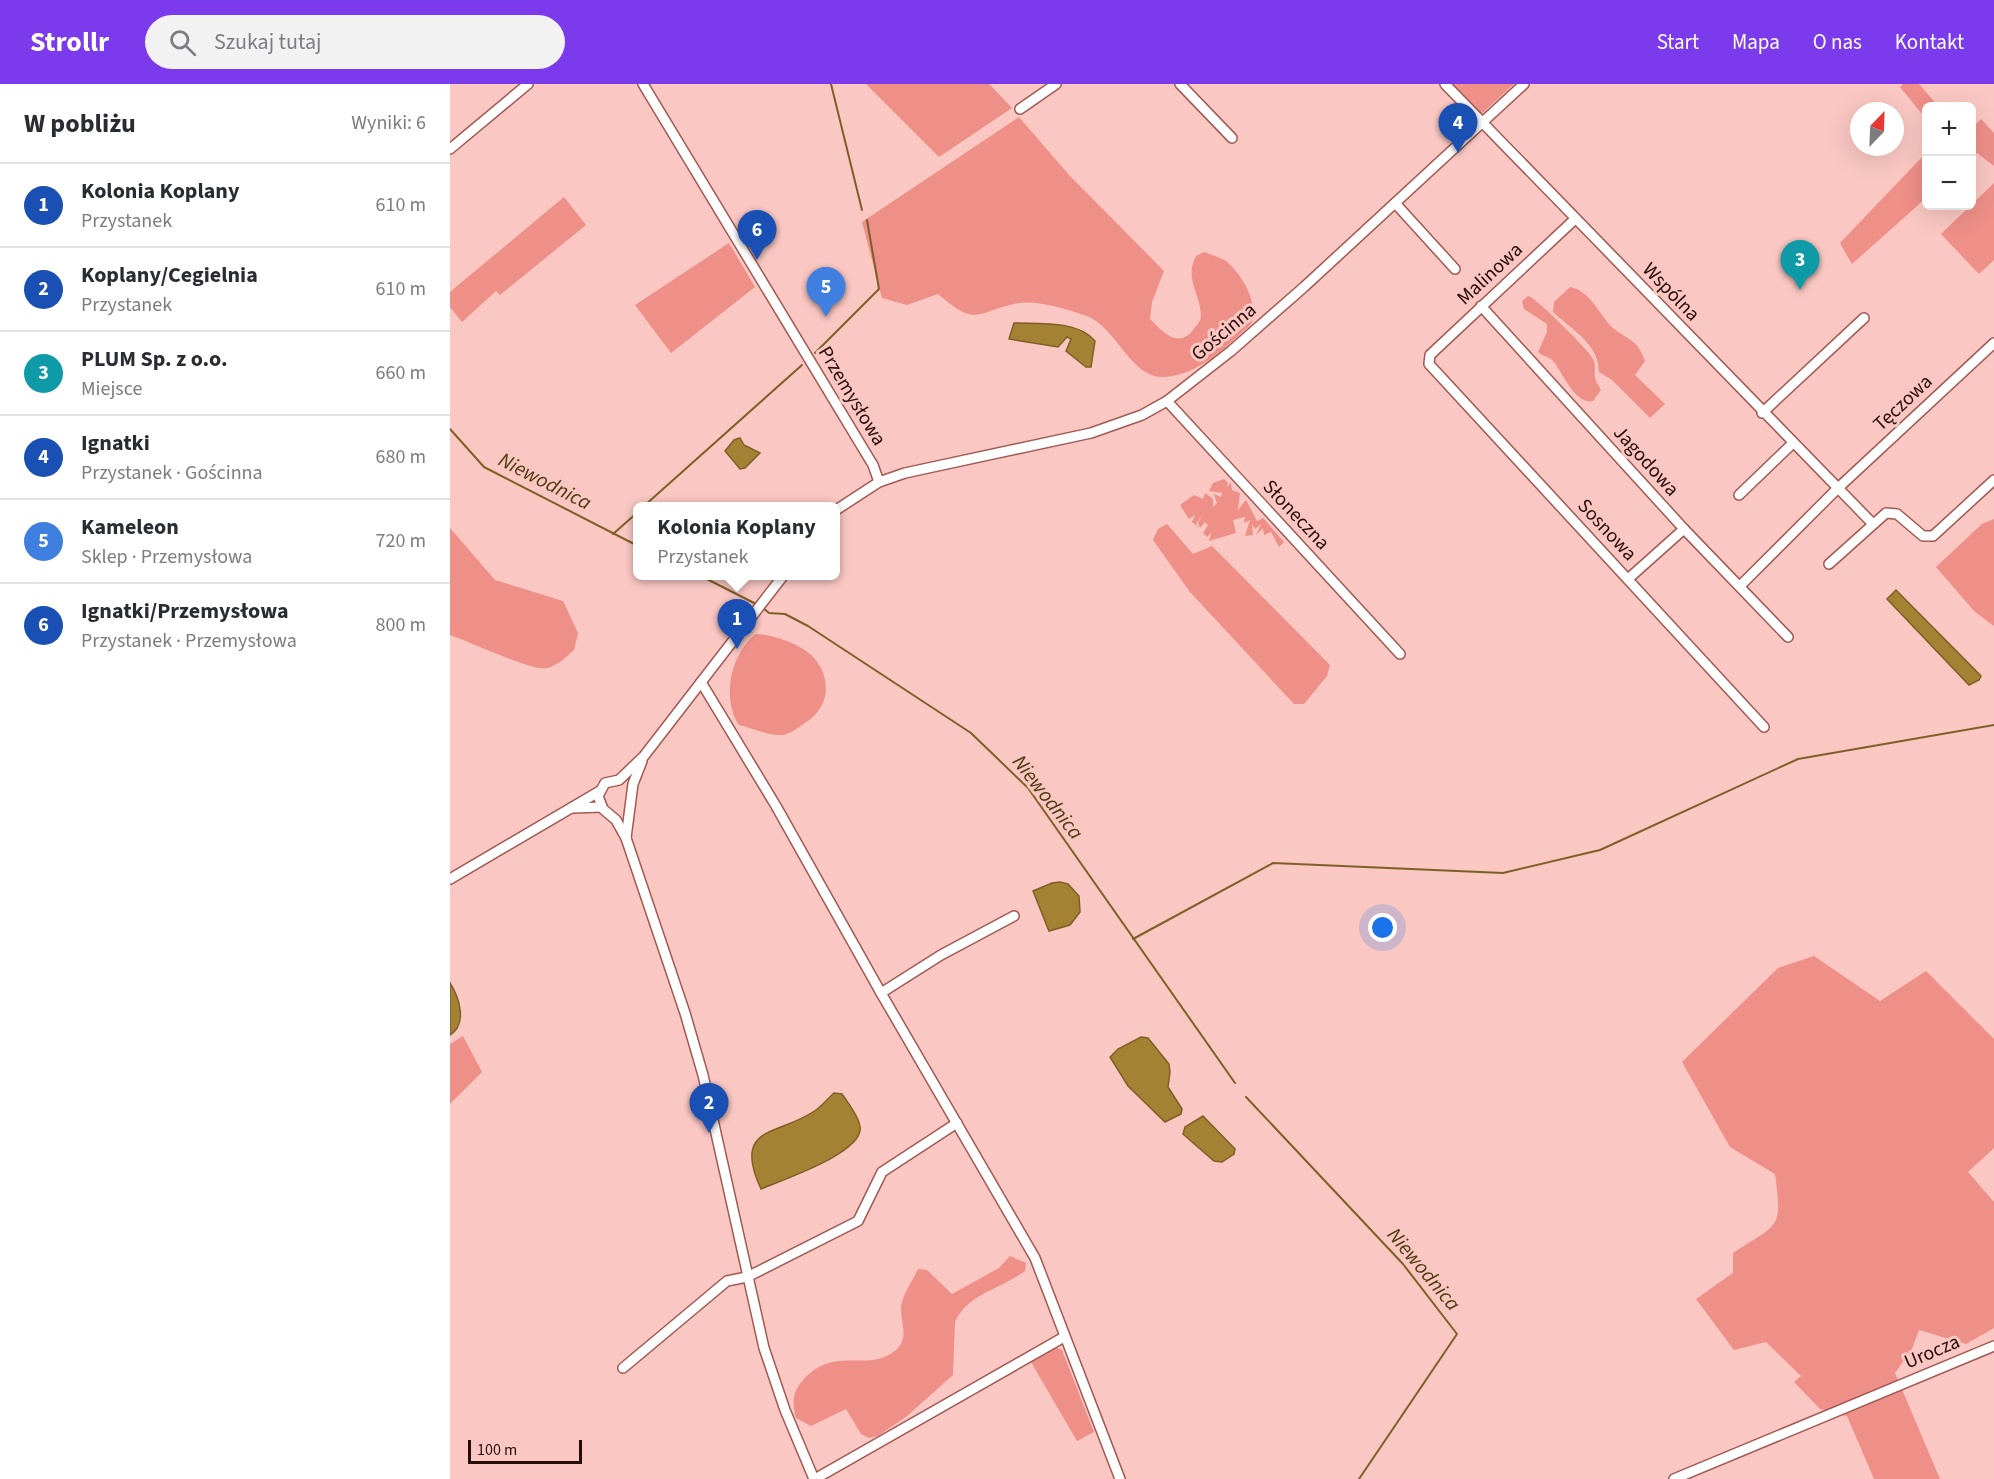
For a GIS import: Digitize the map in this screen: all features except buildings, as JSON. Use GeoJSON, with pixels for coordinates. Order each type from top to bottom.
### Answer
{"type":"FeatureCollection","features":[{"type":"Feature","properties":{"kind":"street"},"geometry":{"type":"LineString","coordinates":[[450,149],[528,84]]}},
{"type":"Feature","properties":{"kind":"street","name":"Przemysłowa"},"geometry":{"type":"LineString","coordinates":[[643,84],[873,465],[879,482]]}},
{"type":"Feature","properties":{"kind":"street"},"geometry":{"type":"LineString","coordinates":[[1020,109],[1056,84]]}},
{"type":"Feature","properties":{"kind":"street"},"geometry":{"type":"LineString","coordinates":[[1180,84],[1232,138]]}},
{"type":"Feature","properties":{"kind":"street","name":"Wspólna"},"geometry":{"type":"LineString","coordinates":[[1445,84],[1574,220],[1873,524]]}},
{"type":"Feature","properties":{"kind":"street","name":"Gościnna"},"geometry":{"type":"LineString","coordinates":[[840,507],[879,482],[905,473],[1091,433],[1142,415],[1167,401],[1231,351],[1524,84]]}},
{"type":"Feature","properties":{"kind":"street"},"geometry":{"type":"LineString","coordinates":[[1395,203],[1455,269]]}},
{"type":"Feature","properties":{"kind":"street","name":"Malinowa"},"geometry":{"type":"LineString","coordinates":[[1430,355],[1574,220]]}},
{"type":"Feature","properties":{"kind":"street","name":"Jagodowa"},"geometry":{"type":"LineString","coordinates":[[1481,306],[1684,529],[1788,638]]}},
{"type":"Feature","properties":{"kind":"street"},"geometry":{"type":"LineString","coordinates":[[1762,413],[1864,318]]}},
{"type":"Feature","properties":{"kind":"street","name":"Tęczowa"},"geometry":{"type":"LineString","coordinates":[[1740,586],[1837,489],[1994,343]]}},
{"type":"Feature","properties":{"kind":"street","name":"Sosnowa"},"geometry":{"type":"LineString","coordinates":[[1430,355],[1429,364],[1764,727]]}},
{"type":"Feature","properties":{"kind":"street","name":"Słoneczna"},"geometry":{"type":"LineString","coordinates":[[1167,401],[1400,654]]}},
{"type":"Feature","properties":{"kind":"street"},"geometry":{"type":"LineString","coordinates":[[1739,495],[1792,444]]}},
{"type":"Feature","properties":{"kind":"street"},"geometry":{"type":"LineString","coordinates":[[1829,564],[1883,515],[1893,513],[1923,536],[1933,536],[1994,480]]}},
{"type":"Feature","properties":{"kind":"street"},"geometry":{"type":"LineString","coordinates":[[1628,579],[1684,529]]}},
{"type":"Feature","properties":{"kind":"street"},"geometry":{"type":"LineString","coordinates":[[450,879],[600,791],[605,783],[619,780],[644,756],[780,580]]}},
{"type":"Feature","properties":{"kind":"street"},"geometry":{"type":"LineString","coordinates":[[700,682],[776,806],[880,993],[1035,1258],[1120,1479]]}},
{"type":"Feature","properties":{"kind":"street"},"geometry":{"type":"LineString","coordinates":[[626,838],[633,784],[644,756]]}},
{"type":"Feature","properties":{"kind":"street"},"geometry":{"type":"LineString","coordinates":[[619,780],[625,783],[633,795]]}},
{"type":"Feature","properties":{"kind":"street"},"geometry":{"type":"LineString","coordinates":[[600,791],[606,810],[626,838],[672,972],[703,1075],[747,1276],[773,1379],[815,1479],[1064,1337]]}},
{"type":"Feature","properties":{"kind":"street"},"geometry":{"type":"LineString","coordinates":[[568,809],[606,810],[616,814],[629,808]]}},
{"type":"Feature","properties":{"kind":"street"},"geometry":{"type":"LineString","coordinates":[[880,993],[941,955],[1014,916]]}},
{"type":"Feature","properties":{"kind":"street"},"geometry":{"type":"LineString","coordinates":[[623,1368],[727,1281],[747,1276],[858,1221],[882,1172],[957,1123]]}},
{"type":"Feature","properties":{"kind":"street","name":"Urocza"},"geometry":{"type":"LineString","coordinates":[[1674,1479],[1994,1346]]}},
{"type":"Feature","properties":{"kind":"shaded area"},"geometry":{"type":"Polygon","coordinates":[[[866,84],[989,84],[1012,108],[939,157],[866,84]]]}},
{"type":"Feature","properties":{"kind":"shaded area"},"geometry":{"type":"Polygon","coordinates":[[[1449,84],[1514,84],[1479,116],[1449,84]]]}},
{"type":"Feature","properties":{"kind":"shaded area"},"geometry":{"type":"Polygon","coordinates":[[[1903,84],[1919,84],[1935,102],[1922,102],[1922,114],[1900,87],[1903,84]]]}},
{"type":"Feature","properties":{"kind":"shaded area"},"geometry":{"type":"Polygon","coordinates":[[[1019,117],[1069,175],[1164,271],[1152,302],[1150,319],[1160,328],[1170,336],[1181,338],[1192,331],[1199,322],[1200,307],[1192,271],[1196,256],[1204,252],[1226,261],[1238,274],[1251,299],[1253,316],[1251,324],[1200,366],[1163,377],[1152,375],[1142,369],[1097,322],[1063,308],[1027,302],[978,315],[962,311],[938,294],[907,305],[882,298],[862,222],[1019,117]]]}},
{"type":"Feature","properties":{"kind":"shaded area"},"geometry":{"type":"Polygon","coordinates":[[[1981,119],[1994,133],[1994,166],[1976,154],[1976,124],[1981,119]]]}},
{"type":"Feature","properties":{"kind":"shaded area"},"geometry":{"type":"Polygon","coordinates":[[[1922,157],[1922,202],[1852,264],[1840,243],[1922,157]]]}},
{"type":"Feature","properties":{"kind":"shaded area"},"geometry":{"type":"Polygon","coordinates":[[[1994,183],[1994,260],[1979,274],[1941,234],[1966,210],[1976,210],[1976,200],[1994,183]]]}},
{"type":"Feature","properties":{"kind":"shaded area"},"geometry":{"type":"Polygon","coordinates":[[[564,197],[586,225],[500,295],[496,291],[462,322],[450,307],[450,292],[564,197]]]}},
{"type":"Feature","properties":{"kind":"shaded area"},"geometry":{"type":"Polygon","coordinates":[[[729,243],[755,287],[671,353],[635,305],[729,243]]]}},
{"type":"Feature","properties":{"kind":"shaded area"},"geometry":{"type":"Polygon","coordinates":[[[1570,287],[1589,298],[1613,328],[1639,348],[1645,361],[1635,375],[1665,404],[1650,418],[1612,380],[1599,372],[1598,362],[1589,345],[1553,312],[1554,302],[1570,287]]]}},
{"type":"Feature","properties":{"kind":"shaded area"},"geometry":{"type":"Polygon","coordinates":[[[1528,296],[1561,324],[1593,359],[1595,378],[1601,390],[1593,401],[1586,401],[1579,397],[1555,363],[1538,352],[1547,332],[1547,324],[1524,309],[1522,301],[1528,296]]]}},
{"type":"Feature","properties":{"kind":"shaded area"},"geometry":{"type":"Polygon","coordinates":[[[1014,323],[1058,324],[1079,329],[1088,334],[1095,341],[1091,367],[1086,367],[1066,351],[1071,339],[1067,337],[1058,347],[1009,339],[1014,323]]]}},
{"type":"Feature","properties":{"kind":"shaded area"},"geometry":{"type":"Polygon","coordinates":[[[740,438],[744,445],[760,453],[745,468],[740,469],[725,451],[734,440],[740,438]]]}},
{"type":"Feature","properties":{"kind":"shaded area"},"geometry":{"type":"Polygon","coordinates":[[[1224,479],[1228,483],[1226,487],[1231,483],[1232,490],[1240,493],[1238,510],[1246,500],[1257,521],[1263,518],[1284,542],[1279,547],[1271,532],[1264,535],[1263,528],[1256,535],[1261,524],[1255,529],[1252,524],[1253,535],[1245,536],[1250,520],[1244,523],[1245,517],[1233,520],[1236,533],[1209,541],[1211,533],[1207,537],[1203,533],[1208,525],[1205,522],[1200,528],[1198,523],[1202,515],[1196,524],[1199,528],[1192,522],[1195,515],[1189,519],[1180,505],[1194,495],[1203,499],[1205,493],[1213,499],[1213,507],[1217,503],[1214,494],[1221,497],[1222,493],[1209,491],[1213,483],[1224,479]]]}},
{"type":"Feature","properties":{"kind":"shaded area"},"geometry":{"type":"Polygon","coordinates":[[[1994,519],[1994,626],[1975,612],[1936,567],[1982,524],[1994,519]]]}},
{"type":"Feature","properties":{"kind":"shaded area"},"geometry":{"type":"Polygon","coordinates":[[[1167,524],[1193,554],[1212,546],[1330,665],[1327,676],[1304,704],[1294,704],[1190,592],[1153,540],[1158,529],[1167,524]]]}},
{"type":"Feature","properties":{"kind":"shaded area"},"geometry":{"type":"Polygon","coordinates":[[[450,528],[495,580],[563,601],[578,633],[574,650],[554,665],[540,668],[515,661],[450,635],[450,528]]]}},
{"type":"Feature","properties":{"kind":"shaded area"},"geometry":{"type":"Polygon","coordinates":[[[1896,590],[1981,676],[1979,680],[1969,685],[1887,599],[1896,590]]]}},
{"type":"Feature","properties":{"kind":"shaded area"},"geometry":{"type":"Polygon","coordinates":[[[756,634],[779,638],[804,649],[815,659],[824,677],[825,694],[819,710],[805,723],[787,734],[770,734],[739,725],[734,714],[731,702],[731,676],[740,652],[756,634]]]}},
{"type":"Feature","properties":{"kind":"shaded area"},"geometry":{"type":"Polygon","coordinates":[[[1060,882],[1068,884],[1079,896],[1080,912],[1070,925],[1049,931],[1033,891],[1060,882]]]}},
{"type":"Feature","properties":{"kind":"shaded area"},"geometry":{"type":"Polygon","coordinates":[[[1814,956],[1880,1001],[1926,971],[1994,1039],[1994,1148],[1968,1172],[1994,1202],[1994,1328],[1966,1344],[1919,1330],[1912,1349],[1895,1373],[1940,1479],[1874,1479],[1847,1416],[1820,1409],[1794,1382],[1801,1376],[1766,1342],[1734,1350],[1696,1299],[1733,1273],[1733,1253],[1774,1224],[1778,1206],[1775,1174],[1730,1147],[1682,1062],[1778,968],[1814,956]]]}},
{"type":"Feature","properties":{"kind":"shaded area"},"geometry":{"type":"Polygon","coordinates":[[[450,983],[459,1003],[460,1017],[456,1030],[450,1035],[450,983]]]}},
{"type":"Feature","properties":{"kind":"shaded area"},"geometry":{"type":"Polygon","coordinates":[[[463,1036],[482,1072],[450,1104],[450,1044],[463,1036]]]}},
{"type":"Feature","properties":{"kind":"shaded area"},"geometry":{"type":"Polygon","coordinates":[[[1141,1037],[1148,1038],[1169,1064],[1168,1087],[1182,1109],[1181,1114],[1165,1122],[1128,1086],[1110,1057],[1118,1049],[1141,1037]]]}},
{"type":"Feature","properties":{"kind":"shaded area"},"geometry":{"type":"Polygon","coordinates":[[[834,1093],[842,1094],[855,1114],[860,1127],[858,1137],[836,1156],[761,1189],[753,1168],[752,1153],[756,1142],[775,1129],[816,1110],[834,1093]]]}},
{"type":"Feature","properties":{"kind":"shaded area"},"geometry":{"type":"Polygon","coordinates":[[[1203,1116],[1235,1149],[1234,1154],[1222,1162],[1214,1161],[1183,1134],[1185,1127],[1203,1116]]]}},
{"type":"Feature","properties":{"kind":"shaded area"},"geometry":{"type":"Polygon","coordinates":[[[1010,1256],[1026,1263],[1025,1271],[986,1292],[961,1312],[955,1322],[953,1375],[907,1416],[878,1436],[869,1438],[861,1434],[846,1409],[811,1426],[796,1418],[795,1394],[803,1380],[815,1369],[839,1361],[874,1360],[885,1357],[901,1345],[904,1333],[901,1315],[902,1302],[918,1269],[927,1270],[952,1294],[999,1268],[1010,1256]]]}},
{"type":"Feature","properties":{"kind":"shaded area"},"geometry":{"type":"Polygon","coordinates":[[[1055,1347],[1062,1350],[1094,1432],[1077,1441],[1031,1362],[1055,1347]]]}},
{"type":"Feature","properties":{"kind":"waterway"},"geometry":{"type":"LineString","coordinates":[[831,84],[862,210]]}},
{"type":"Feature","properties":{"kind":"waterway"},"geometry":{"type":"LineString","coordinates":[[815,353],[879,289],[867,220]]}},
{"type":"Feature","properties":{"kind":"waterway"},"geometry":{"type":"LineString","coordinates":[[648,502],[802,365]]}},
{"type":"Feature","properties":{"kind":"waterway","name":"Niewodnica"},"geometry":{"type":"LineString","coordinates":[[450,429],[484,467],[633,543]]}},
{"type":"Feature","properties":{"kind":"waterway"},"geometry":{"type":"LineString","coordinates":[[613,534],[633,516]]}},
{"type":"Feature","properties":{"kind":"waterway","name":"Niewodnica"},"geometry":{"type":"LineString","coordinates":[[709,580],[758,605]]}},
{"type":"Feature","properties":{"kind":"waterway","name":"Niewodnica"},"geometry":{"type":"LineString","coordinates":[[763,608],[769,613],[785,614],[808,626],[971,733],[1028,788],[1235,1083]]}},
{"type":"Feature","properties":{"kind":"waterway"},"geometry":{"type":"LineString","coordinates":[[1133,939],[1273,863],[1503,873],[1600,850],[1798,759],[1994,725]]}},
{"type":"Feature","properties":{"kind":"waterway","name":"Niewodnica"},"geometry":{"type":"LineString","coordinates":[[1246,1097],[1403,1264],[1457,1334],[1359,1479]]}},
{"type":"Feature","properties":{"kind":"place","name":"Ignatki"},"geometry":{"type":"Point","coordinates":[1458,153]}},
{"type":"Feature","properties":{"kind":"place","name":"Ignatki/Przemysłowa"},"geometry":{"type":"Point","coordinates":[757,260]}},
{"type":"Feature","properties":{"kind":"place","name":"PLUM Sp. z o.o."},"geometry":{"type":"Point","coordinates":[1800,290]}},
{"type":"Feature","properties":{"kind":"place","name":"Kameleon"},"geometry":{"type":"Point","coordinates":[826,317]}},
{"type":"Feature","properties":{"kind":"place","name":"Kolonia Koplany"},"geometry":{"type":"Point","coordinates":[737,649]}},
{"type":"Feature","properties":{"kind":"place","name":"Koplany/Cegielnia"},"geometry":{"type":"Point","coordinates":[709,1133]}}]}
